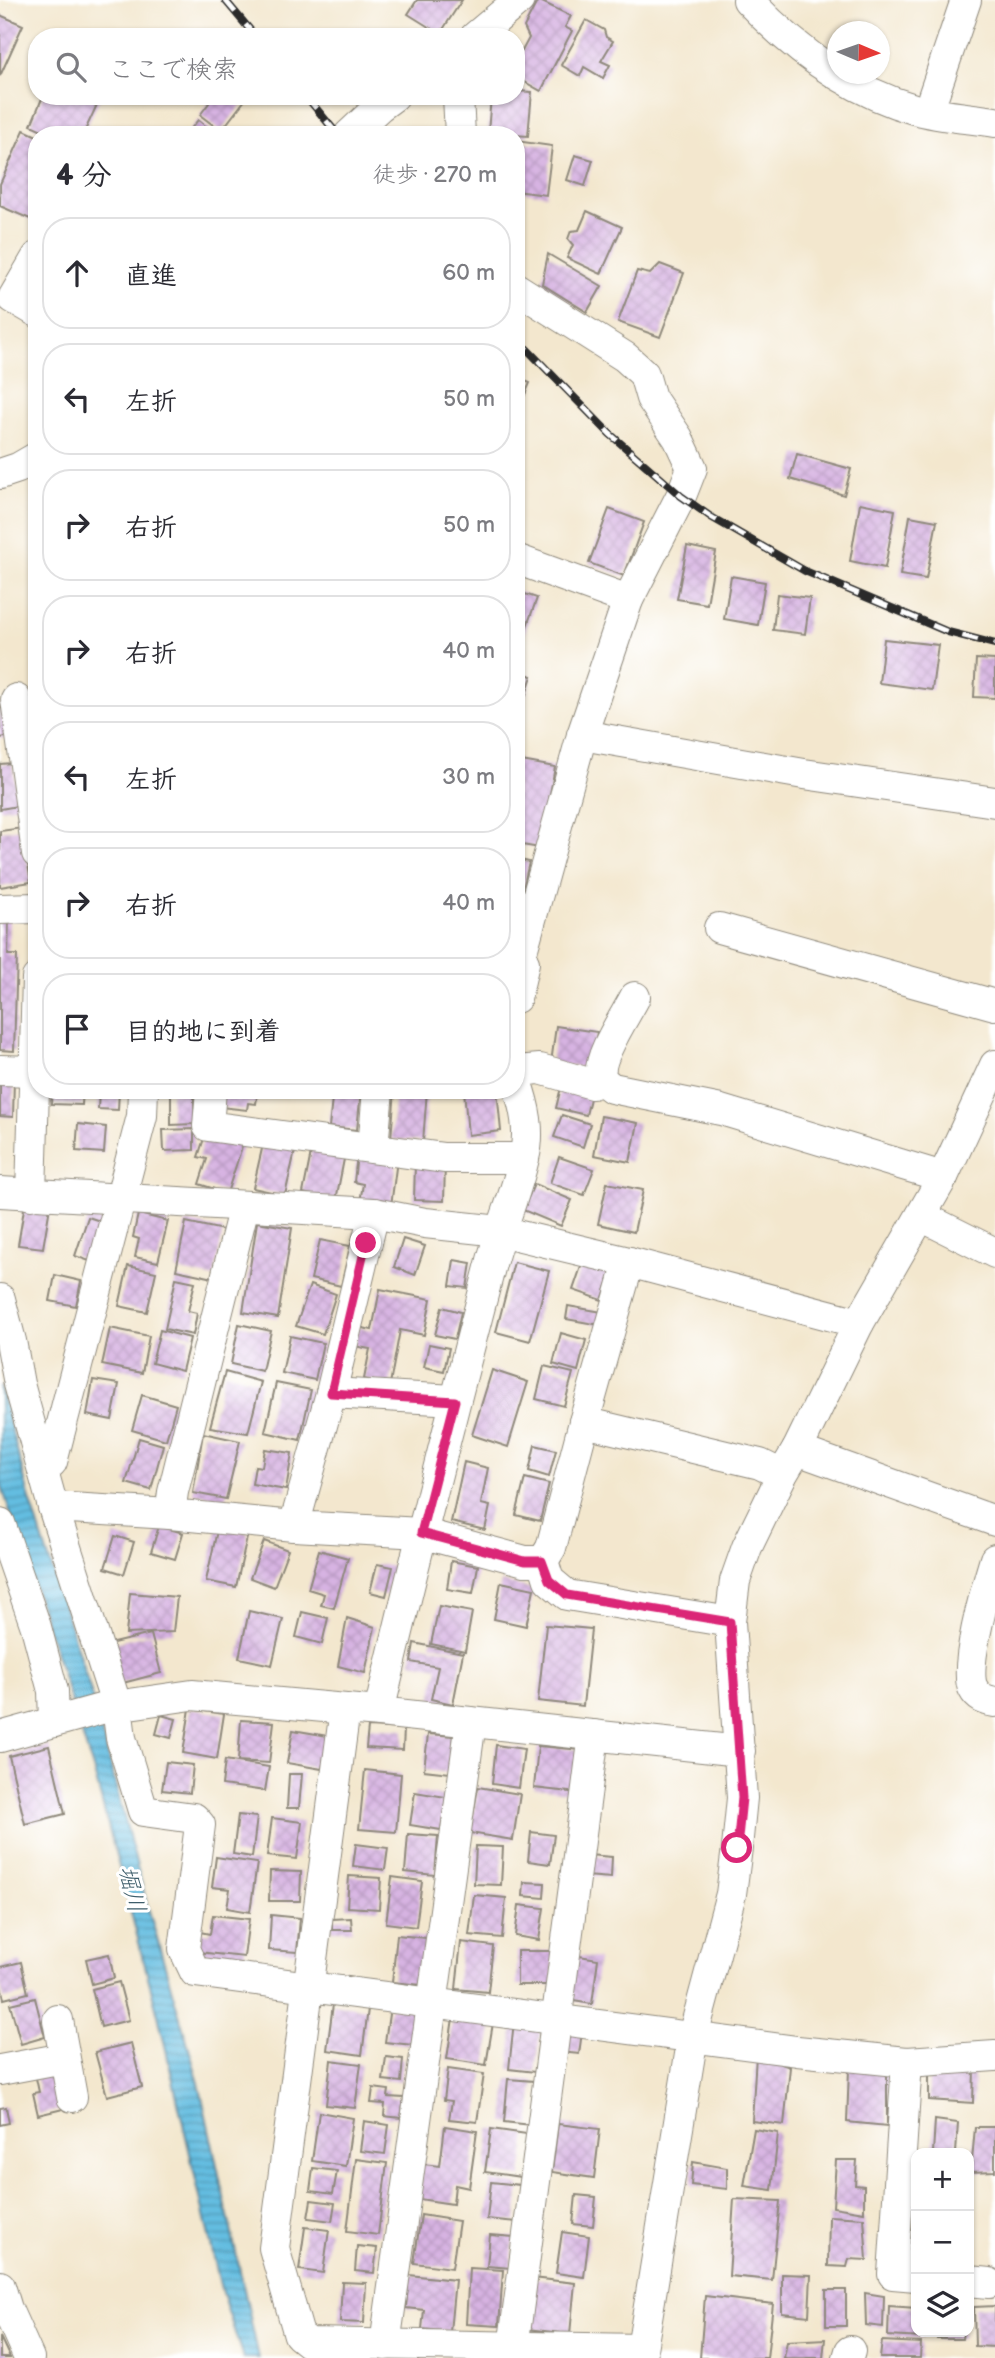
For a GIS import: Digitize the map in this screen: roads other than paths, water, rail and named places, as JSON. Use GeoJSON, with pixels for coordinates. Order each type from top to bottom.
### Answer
{"type":"FeatureCollection","features":[{"type":"Feature","properties":{"kind":"street"},"geometry":{"type":"LineString","coordinates":[[486,28],[519,0]]}},
{"type":"Feature","properties":{"kind":"street"},"geometry":{"type":"LineString","coordinates":[[748,0],[772,26],[818,64],[874,94],[916,109],[995,122]]}},
{"type":"Feature","properties":{"kind":"street"},"geometry":{"type":"LineString","coordinates":[[931,111],[933,97],[966,0]]}},
{"type":"Feature","properties":{"kind":"street"},"geometry":{"type":"LineString","coordinates":[[359,126],[384,105]]}},
{"type":"Feature","properties":{"kind":"street"},"geometry":{"type":"LineString","coordinates":[[458,105],[460,126]]}},
{"type":"Feature","properties":{"kind":"street"},"geometry":{"type":"LineString","coordinates":[[17,301],[28,277]]}},
{"type":"Feature","properties":{"kind":"street"},"geometry":{"type":"LineString","coordinates":[[525,294],[625,357],[644,374],[651,398],[678,438],[692,468],[681,496],[628,600],[582,735],[525,934]]}},
{"type":"Feature","properties":{"kind":"street"},"geometry":{"type":"LineString","coordinates":[[0,474],[28,462]]}},
{"type":"Feature","properties":{"kind":"street"},"geometry":{"type":"LineString","coordinates":[[525,562],[628,600]]}},
{"type":"Feature","properties":{"kind":"street"},"geometry":{"type":"LineString","coordinates":[[16,699],[28,787]]}},
{"type":"Feature","properties":{"kind":"street"},"geometry":{"type":"LineString","coordinates":[[582,735],[817,776],[995,802]]}},
{"type":"Feature","properties":{"kind":"street"},"geometry":{"type":"LineString","coordinates":[[0,909],[28,908]]}},
{"type":"Feature","properties":{"kind":"street"},"geometry":{"type":"LineString","coordinates":[[719,929],[995,1005]]}},
{"type":"Feature","properties":{"kind":"street"},"geometry":{"type":"LineString","coordinates":[[635,997],[604,1056],[600,1071],[602,1080],[612,1088],[721,1110],[943,1177]]}},
{"type":"Feature","properties":{"kind":"street"},"geometry":{"type":"LineString","coordinates":[[345,1709],[274,2248],[299,2336],[309,2343],[642,2354],[693,2036],[731,1894],[742,1798],[730,1622],[735,1580],[747,1547],[859,1323],[943,1177],[995,1065]]}},
{"type":"Feature","properties":{"kind":"street"},"geometry":{"type":"LineString","coordinates":[[525,1070],[540,1069],[592,1084],[602,1080]]}},
{"type":"Feature","properties":{"kind":"street"},"geometry":{"type":"LineString","coordinates":[[0,1070],[28,1071]]}},
{"type":"Feature","properties":{"kind":"street"},"geometry":{"type":"LineString","coordinates":[[31,1195],[33,1099]]}},
{"type":"Feature","properties":{"kind":"street"},"geometry":{"type":"LineString","coordinates":[[43,1469],[52,1462],[142,1116],[143,1099]]}},
{"type":"Feature","properties":{"kind":"street"},"geometry":{"type":"LineString","coordinates":[[210,1099],[208,1126],[444,1158],[524,1158]]}},
{"type":"Feature","properties":{"kind":"street"},"geometry":{"type":"LineString","coordinates":[[373,1148],[377,1099]]}},
{"type":"Feature","properties":{"kind":"street"},"geometry":{"type":"LineString","coordinates":[[379,1712],[421,1533],[499,1231],[524,1158],[526,1124],[523,1099]]}},
{"type":"Feature","properties":{"kind":"street"},"geometry":{"type":"LineString","coordinates":[[0,1192],[374,1213],[425,1223],[499,1231],[629,1262],[859,1323]]}},
{"type":"Feature","properties":{"kind":"street"},"geometry":{"type":"LineString","coordinates":[[170,1514],[173,1492],[244,1206]]}},
{"type":"Feature","properties":{"kind":"street"},"geometry":{"type":"LineString","coordinates":[[294,1526],[331,1393],[374,1213]]}},
{"type":"Feature","properties":{"kind":"street"},"geometry":{"type":"LineString","coordinates":[[921,1216],[995,1253]]}},
{"type":"Feature","properties":{"kind":"street"},"geometry":{"type":"LineString","coordinates":[[542,1561],[551,1548],[629,1262]]}},
{"type":"Feature","properties":{"kind":"street"},"geometry":{"type":"LineString","coordinates":[[0,1299],[19,1384],[53,1507],[143,1811],[194,1818],[200,1825],[184,1950],[195,1972],[308,1989],[556,2018],[797,2051],[907,2062],[995,2056]]}},
{"type":"Feature","properties":{"kind":"street"},"geometry":{"type":"LineString","coordinates":[[331,1393],[455,1401]]}},
{"type":"Feature","properties":{"kind":"street"},"geometry":{"type":"LineString","coordinates":[[584,1422],[760,1464],[790,1462],[995,1521]]}},
{"type":"Feature","properties":{"kind":"street"},"geometry":{"type":"LineString","coordinates":[[53,1507],[421,1533],[525,1561],[542,1561]]}},
{"type":"Feature","properties":{"kind":"street"},"geometry":{"type":"LineString","coordinates":[[1,1521],[36,1627],[58,1720]]}},
{"type":"Feature","properties":{"kind":"street"},"geometry":{"type":"LineString","coordinates":[[995,1559],[984,1592],[971,1667],[971,1686],[982,1699],[995,1702]]}},
{"type":"Feature","properties":{"kind":"street"},"geometry":{"type":"LineString","coordinates":[[542,1561],[549,1580],[567,1595],[730,1622]]}},
{"type":"Feature","properties":{"kind":"street"},"geometry":{"type":"LineString","coordinates":[[0,1737],[112,1707],[192,1695],[740,1751]]}},
{"type":"Feature","properties":{"kind":"street"},"geometry":{"type":"LineString","coordinates":[[385,2345],[471,1722]]}},
{"type":"Feature","properties":{"kind":"street"},"geometry":{"type":"LineString","coordinates":[[513,2348],[594,1735]]}},
{"type":"Feature","properties":{"kind":"street"},"geometry":{"type":"LineString","coordinates":[[58,2020],[72,2097]]}},
{"type":"Feature","properties":{"kind":"street"},"geometry":{"type":"LineString","coordinates":[[0,2070],[64,2058]]}},
{"type":"Feature","properties":{"kind":"street"},"geometry":{"type":"LineString","coordinates":[[907,2062],[893,2274],[911,2276]]}},
{"type":"Feature","properties":{"kind":"street"},"geometry":{"type":"LineString","coordinates":[[0,2286],[29,2358]]}},
{"type":"Feature","properties":{"kind":"water","name":"堀川"},"geometry":{"type":"Polygon","coordinates":[[[0,1386],[29,1496],[91,1692],[147,1904],[199,2083],[259,2358],[243,2358],[222,2293],[158,2015],[94,1772],[2,1487],[0,1386]]]}},
{"type":"Feature","properties":{"kind":"railway"},"geometry":{"type":"LineString","coordinates":[[225,0],[248,28]]}},
{"type":"Feature","properties":{"kind":"railway"},"geometry":{"type":"LineString","coordinates":[[313,105],[331,126]]}},
{"type":"Feature","properties":{"kind":"railway"},"geometry":{"type":"LineString","coordinates":[[525,347],[610,434],[681,496],[711,517],[805,571],[948,632],[995,644]]}}]}
